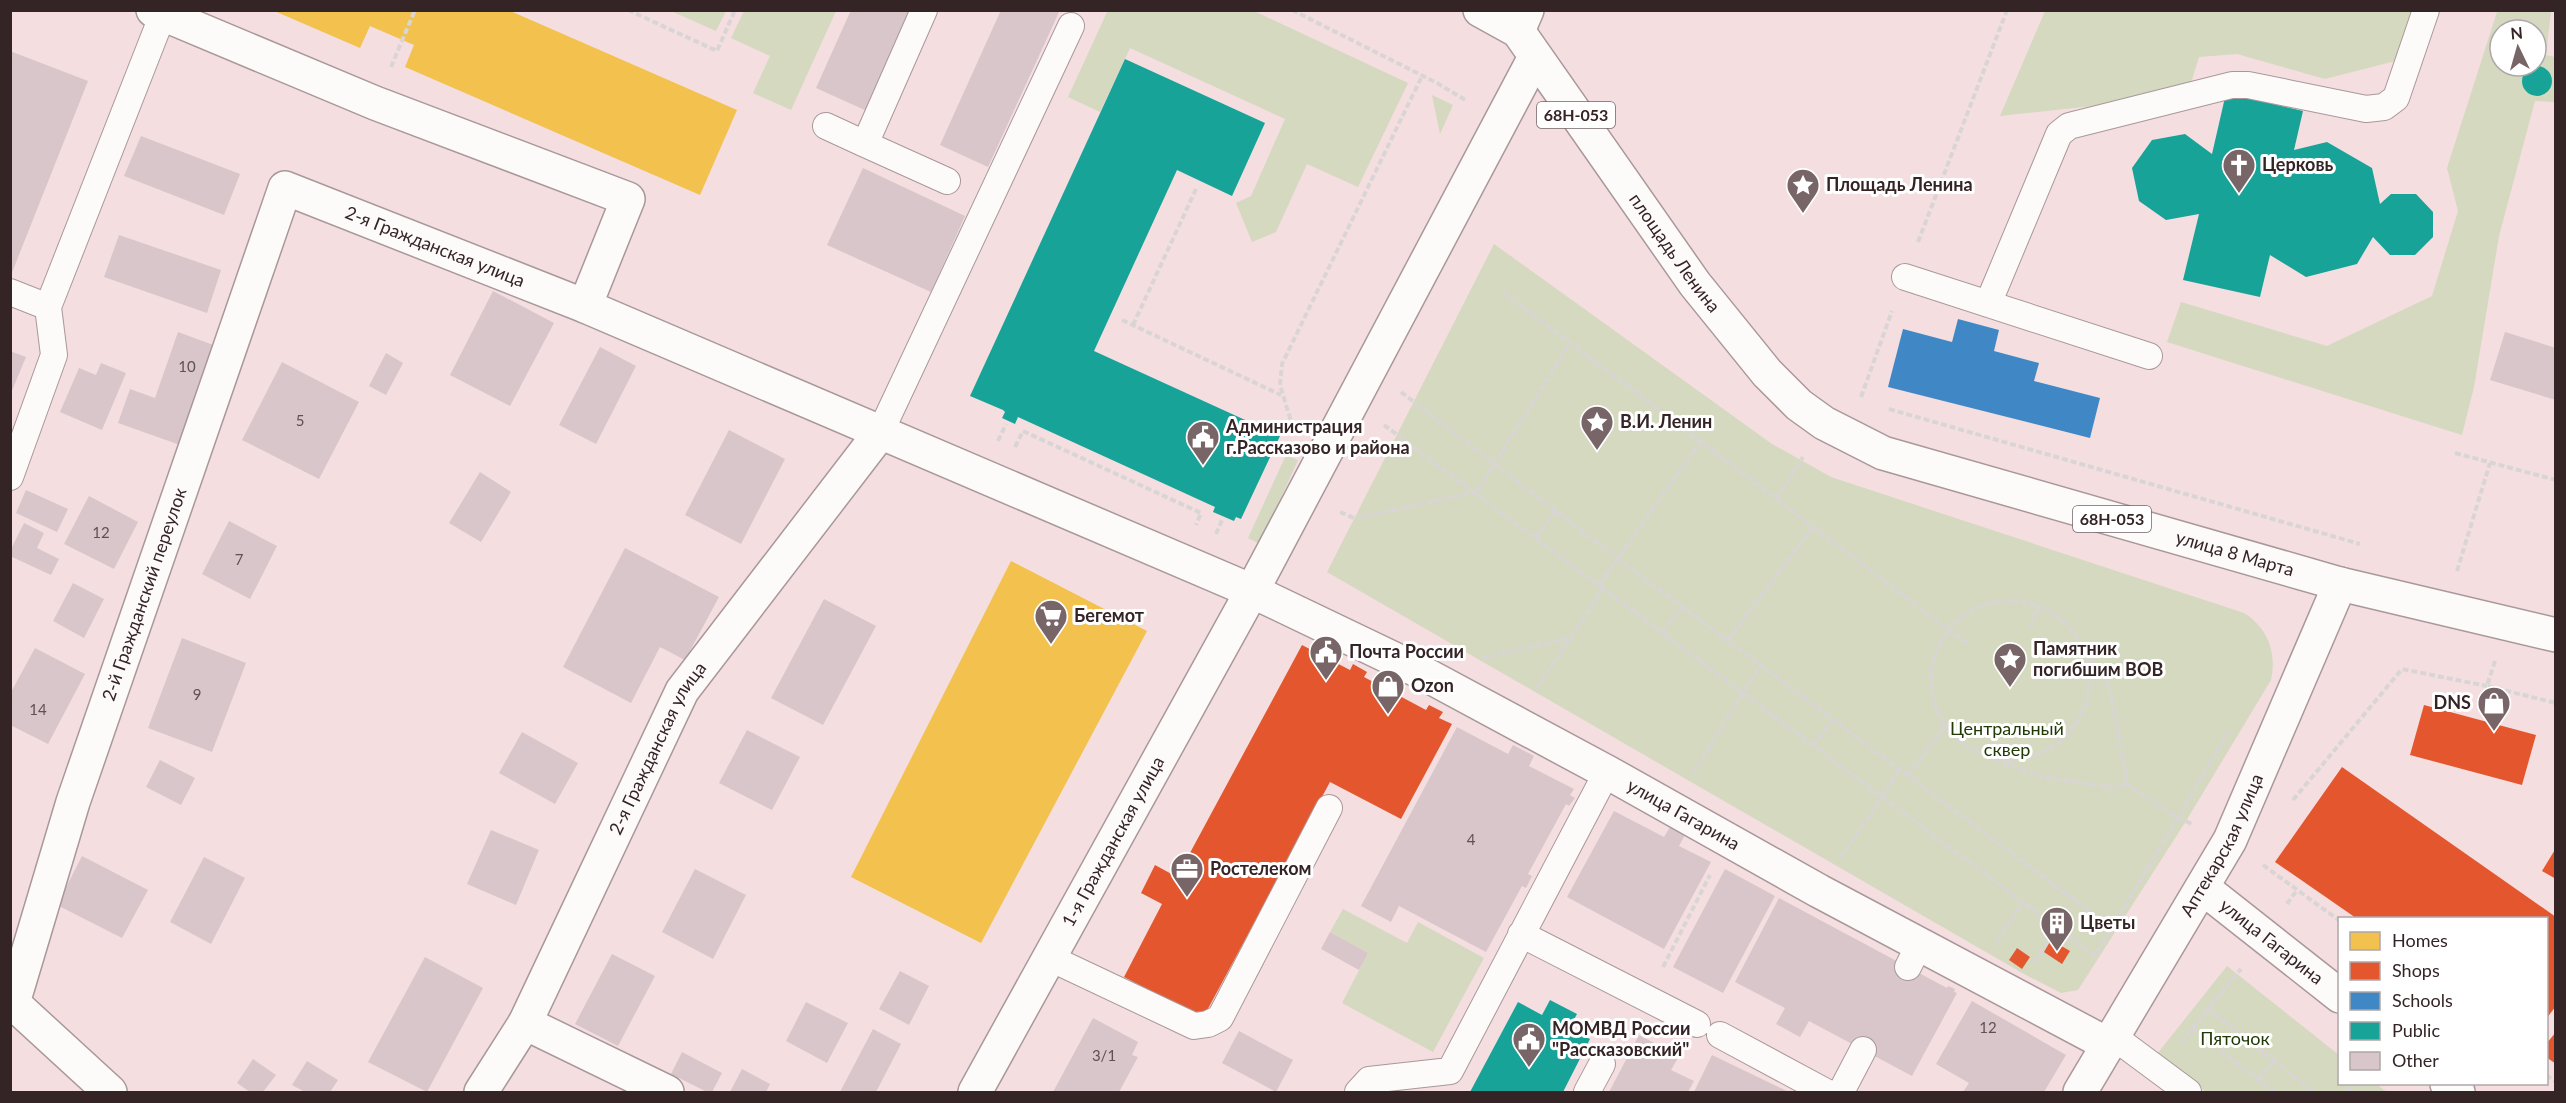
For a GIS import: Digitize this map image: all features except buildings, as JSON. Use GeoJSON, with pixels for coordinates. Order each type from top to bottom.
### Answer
{"type":"FeatureCollection","features":[{"type":"Feature","properties":{"kind":"street","name":"68Н-053"},"geometry":{"type":"LineString","coordinates":[[1480,10],[1527,33]]}},
{"type":"Feature","properties":{"kind":"street"},"geometry":{"type":"LineString","coordinates":[[158,12],[375,103],[628,200],[585,306]]}},
{"type":"Feature","properties":{"kind":"street","name":"площадь Ленина"},"geometry":{"type":"LineString","coordinates":[[1527,33],[1695,284],[1767,373],[1799,405],[1824,423],[1883,453]]}},
{"type":"Feature","properties":{"kind":"street","name":"1-я Гражданская улица"},"geometry":{"type":"LineString","coordinates":[[975,1092],[1252,591],[1527,33]]}},
{"type":"Feature","properties":{"kind":"street","name":"2-я Гражданская улица"},"geometry":{"type":"LineString","coordinates":[[285,188],[585,306],[880,433],[682,691],[525,1023],[481,1092]]}},
{"type":"Feature","properties":{"kind":"street","name":"2-й Гражданский переулок"},"geometry":{"type":"LineString","coordinates":[[110,1092],[13,1003],[73,802],[285,188]]}},
{"type":"Feature","properties":{"kind":"street","name":"улица Гагарина"},"geometry":{"type":"LineString","coordinates":[[880,433],[1252,591],[1421,672],[1728,840],[1914,956],[2111,1041]]}},
{"type":"Feature","properties":{"kind":"street","name":"улица 8 Марта"},"geometry":{"type":"LineString","coordinates":[[1883,453],[2340,584],[2556,635]]}},
{"type":"Feature","properties":{"kind":"street","name":"Аптекарская улица"},"geometry":{"type":"LineString","coordinates":[[2080,1092],[2230,840],[2340,584]]}},
{"type":"Feature","properties":{"kind":"street","name":"улица Гагарина"},"geometry":{"type":"LineString","coordinates":[[2203,888],[2338,994]]}},
{"type":"Feature","properties":{"kind":"street"},"geometry":{"type":"LineString","coordinates":[[525,1023],[667,1092]]}},
{"type":"Feature","properties":{"kind":"lane"},"geometry":{"type":"LineString","coordinates":[[865,144],[924,10]]}},
{"type":"Feature","properties":{"kind":"lane"},"geometry":{"type":"LineString","coordinates":[[1988,304],[2059,134],[2069,126],[2232,86],[2248,85],[2366,109],[2384,107],[2396,98],[2426,10]]}},
{"type":"Feature","properties":{"kind":"lane"},"geometry":{"type":"LineString","coordinates":[[10,477],[54,355],[48,307],[158,12]]}},
{"type":"Feature","properties":{"kind":"lane"},"geometry":{"type":"LineString","coordinates":[[880,433],[1071,26]]}},
{"type":"Feature","properties":{"kind":"lane"},"geometry":{"type":"LineString","coordinates":[[826,126],[947,181]]}},
{"type":"Feature","properties":{"kind":"lane"},"geometry":{"type":"LineString","coordinates":[[1905,277],[2149,356]]}},
{"type":"Feature","properties":{"kind":"lane"},"geometry":{"type":"LineString","coordinates":[[10,292],[48,307]]}},
{"type":"Feature","properties":{"kind":"lane"},"geometry":{"type":"LineString","coordinates":[[1358,1092],[1368,1080],[1450,1071],[1606,772]]}},
{"type":"Feature","properties":{"kind":"lane"},"geometry":{"type":"LineString","coordinates":[[1050,958],[1194,1026],[1220,1018],[1329,808]]}},
{"type":"Feature","properties":{"kind":"lane"},"geometry":{"type":"LineString","coordinates":[[1521,934],[1697,1024]]}},
{"type":"Feature","properties":{"kind":"lane"},"geometry":{"type":"LineString","coordinates":[[1720,1035],[1826,1092]]}},
{"type":"Feature","properties":{"kind":"lane"},"geometry":{"type":"LineString","coordinates":[[2111,1041],[2188,1092]]}},
{"type":"Feature","properties":{"kind":"lane"},"geometry":{"type":"LineString","coordinates":[[1840,1092],[1863,1050]]}},
{"type":"Feature","properties":{"kind":"lane"},"geometry":{"type":"LineString","coordinates":[[1587,1092],[1602,1064]]}},
{"type":"Feature","properties":{"kind":"path"},"geometry":{"type":"LineString","coordinates":[[375,103],[415,10]]}},
{"type":"Feature","properties":{"kind":"path"},"geometry":{"type":"LineString","coordinates":[[628,10],[717,51],[735,10]]}},
{"type":"Feature","properties":{"kind":"path"},"geometry":{"type":"LineString","coordinates":[[1292,10],[1437,83]]}},
{"type":"Feature","properties":{"kind":"path"},"geometry":{"type":"LineString","coordinates":[[1851,395],[1860,400],[2007,10]]}},
{"type":"Feature","properties":{"kind":"path"},"geometry":{"type":"LineString","coordinates":[[1293,432],[1280,385],[1282,363],[1422,76]]}},
{"type":"Feature","properties":{"kind":"path"},"geometry":{"type":"LineString","coordinates":[[1133,325],[1196,189]]}},
{"type":"Feature","properties":{"kind":"path"},"geometry":{"type":"LineString","coordinates":[[1503,292],[1968,644]]}},
{"type":"Feature","properties":{"kind":"path"},"geometry":{"type":"LineString","coordinates":[[1122,320],[1282,396]]}},
{"type":"Feature","properties":{"kind":"path"},"geometry":{"type":"LineString","coordinates":[[1354,518],[1477,492],[1570,343]]}},
{"type":"Feature","properties":{"kind":"path"},"geometry":{"type":"LineString","coordinates":[[1414,402],[1617,558],[2112,928]]}},
{"type":"Feature","properties":{"kind":"path"},"geometry":{"type":"LineString","coordinates":[[1882,407],[2364,546]]}},
{"type":"Feature","properties":{"kind":"path"},"geometry":{"type":"LineString","coordinates":[[1777,498],[1824,423]]}},
{"type":"Feature","properties":{"kind":"path"},"geometry":{"type":"LineString","coordinates":[[995,447],[1005,424]]}},
{"type":"Feature","properties":{"kind":"path"},"geometry":{"type":"LineString","coordinates":[[1012,455],[1023,431],[1201,513],[1194,528]]}},
{"type":"Feature","properties":{"kind":"path"},"geometry":{"type":"LineString","coordinates":[[1397,435],[1477,492],[2095,956],[2234,725]]}},
{"type":"Feature","properties":{"kind":"path"},"geometry":{"type":"LineString","coordinates":[[1599,585],[1701,441]]}},
{"type":"Feature","properties":{"kind":"path"},"geometry":{"type":"LineString","coordinates":[[2455,453],[2556,480]]}},
{"type":"Feature","properties":{"kind":"path"},"geometry":{"type":"LineString","coordinates":[[2466,575],[2456,572],[2490,463]]}},
{"type":"Feature","properties":{"kind":"path"},"geometry":{"type":"LineString","coordinates":[[1536,537],[1556,511]]}},
{"type":"Feature","properties":{"kind":"path"},"geometry":{"type":"LineString","coordinates":[[1728,640],[1814,526]]}},
{"type":"Feature","properties":{"kind":"path"},"geometry":{"type":"LineString","coordinates":[[1534,692],[1604,588]]}},
{"type":"Feature","properties":{"kind":"path"},"geometry":{"type":"LineString","coordinates":[[2012,600],[2040,606],[2063,621],[2080,642],[2110,689],[2126,774],[2125,783],[2121,787],[2041,777],[1964,744],[1945,726],[1933,699],[1931,670],[1935,655],[1949,629],[1959,619],[1984,605],[2012,600]]}},
{"type":"Feature","properties":{"kind":"path"},"geometry":{"type":"LineString","coordinates":[[1663,632],[1683,606]]}},
{"type":"Feature","properties":{"kind":"path"},"geometry":{"type":"LineString","coordinates":[[2030,627],[2040,606]]}},
{"type":"Feature","properties":{"kind":"path"},"geometry":{"type":"LineString","coordinates":[[1478,659],[1570,638]]}},
{"type":"Feature","properties":{"kind":"path"},"geometry":{"type":"LineString","coordinates":[[1988,756],[2019,759],[2034,756],[2048,750],[2072,730],[2087,703],[2090,687],[2086,656],[2080,642]]}},
{"type":"Feature","properties":{"kind":"path"},"geometry":{"type":"LineString","coordinates":[[1689,781],[1761,664]]}},
{"type":"Feature","properties":{"kind":"path"},"geometry":{"type":"LineString","coordinates":[[2292,801],[2402,669],[2487,686]]}},
{"type":"Feature","properties":{"kind":"path"},"geometry":{"type":"LineString","coordinates":[[1814,745],[1834,720]]}},
{"type":"Feature","properties":{"kind":"path"},"geometry":{"type":"LineString","coordinates":[[1908,775],[1945,726]]}},
{"type":"Feature","properties":{"kind":"path"},"geometry":{"type":"LineString","coordinates":[[1836,866],[1900,769]]}},
{"type":"Feature","properties":{"kind":"path"},"geometry":{"type":"LineString","coordinates":[[2125,783],[2179,818],[2230,840],[2338,920]]}},
{"type":"Feature","properties":{"kind":"path"},"geometry":{"type":"LineString","coordinates":[[1647,998],[1728,840]]}},
{"type":"Feature","properties":{"kind":"path"},"geometry":{"type":"LineString","coordinates":[[1994,945],[2024,902]]}},
{"type":"Feature","properties":{"kind":"path"},"geometry":{"type":"LineString","coordinates":[[2032,965],[2056,927]]}},
{"type":"Feature","properties":{"kind":"path"},"geometry":{"type":"LineString","coordinates":[[2179,1043],[2233,979]]}},
{"type":"Feature","properties":{"kind":"path"},"geometry":{"type":"LineString","coordinates":[[2208,1009],[2314,1092]]}},
{"type":"Feature","properties":{"kind":"path"},"geometry":{"type":"LineString","coordinates":[[2192,1028],[2274,1092]]}},
{"type":"Feature","properties":{"kind":"path"},"geometry":{"type":"LineString","coordinates":[[2258,1080],[2274,1060]]}},
{"type":"Feature","properties":{"kind":"green space"},"geometry":{"type":"Polygon","coordinates":[[[1108,10],[1254,11],[1408,83],[1358,187],[1307,164],[1276,232],[1252,242],[1236,203],[1251,196],[1285,119],[1130,48],[1100,112],[1068,97],[1108,10]]]}},
{"type":"Feature","properties":{"kind":"green space"},"geometry":{"type":"Polygon","coordinates":[[[671,11],[726,11],[716,31],[671,11]]]}},
{"type":"Feature","properties":{"kind":"green space"},"geometry":{"type":"Polygon","coordinates":[[[744,11],[836,11],[791,110],[753,93],[770,56],[731,38],[744,11]]]}},
{"type":"Feature","properties":{"kind":"green space"},"geometry":{"type":"Polygon","coordinates":[[[2045,11],[2424,11],[2407,58],[2325,79],[2237,54],[2199,57],[2187,96],[2000,116],[2045,11]]]}},
{"type":"Feature","properties":{"kind":"green space"},"geometry":{"type":"Polygon","coordinates":[[[2495,11],[2551,11],[2548,37],[2548,18],[2495,18],[2497,12],[2495,11]]]}},
{"type":"Feature","properties":{"kind":"green space"},"geometry":{"type":"Polygon","coordinates":[[[2488,40],[2488,78],[2548,78],[2548,55],[2555,57],[2555,102],[2535,101],[2499,236],[2474,387],[2462,435],[2167,342],[2181,302],[2327,346],[2432,296],[2458,211],[2447,168],[2488,40]]]}},
{"type":"Feature","properties":{"kind":"green space"},"geometry":{"type":"Polygon","coordinates":[[[1432,95],[1453,105],[1440,134],[1432,95]]]}},
{"type":"Feature","properties":{"kind":"green space","name":"Центральный сквер"},"geometry":{"type":"Polygon","coordinates":[[[1494,244],[1772,444],[1831,477],[2244,613],[2259,626],[2269,642],[2273,660],[2271,680],[2186,821],[2078,990],[2061,993],[2024,974],[1327,572],[1494,244]]]}},
{"type":"Feature","properties":{"kind":"green space"},"geometry":{"type":"Polygon","coordinates":[[[1286,455],[1298,460],[1260,544],[1248,538],[1286,455]]]}},
{"type":"Feature","properties":{"kind":"green space"},"geometry":{"type":"Polygon","coordinates":[[[1343,909],[1407,943],[1418,922],[1484,958],[1433,1052],[1342,1003],[1368,953],[1330,932],[1343,909]]]}},
{"type":"Feature","properties":{"kind":"green space","name":"Пяточок"},"geometry":{"type":"Polygon","coordinates":[[[2227,966],[2338,1054],[2338,1085],[2377,1085],[2387,1092],[2206,1092],[2157,1054],[2227,966]]]}},
{"type":"Feature","properties":{"kind":"place","name":"Церковь"},"geometry":{"type":"Point","coordinates":[2239,194]}},
{"type":"Feature","properties":{"kind":"place","name":"Площадь Ленина"},"geometry":{"type":"Point","coordinates":[1803,214]}},
{"type":"Feature","properties":{"kind":"place","name":"В.И. Ленин"},"geometry":{"type":"Point","coordinates":[1597,451]}},
{"type":"Feature","properties":{"kind":"place","name":"Администрация г.Рассказово и района"},"geometry":{"type":"Point","coordinates":[1203,466]}},
{"type":"Feature","properties":{"kind":"place","name":"Бегемот"},"geometry":{"type":"Point","coordinates":[1051,645]}},
{"type":"Feature","properties":{"kind":"place","name":"Почта России"},"geometry":{"type":"Point","coordinates":[1326,681]}},
{"type":"Feature","properties":{"kind":"place","name":"Памятник погибшим ВОВ"},"geometry":{"type":"Point","coordinates":[2010,688]}},
{"type":"Feature","properties":{"kind":"place","name":"Ozon"},"geometry":{"type":"Point","coordinates":[1388,715]}},
{"type":"Feature","properties":{"kind":"place","name":"DNS"},"geometry":{"type":"Point","coordinates":[2494,732]}},
{"type":"Feature","properties":{"kind":"place","name":"Ростелеком"},"geometry":{"type":"Point","coordinates":[1187,898]}},
{"type":"Feature","properties":{"kind":"place","name":"Цветы"},"geometry":{"type":"Point","coordinates":[2057,952]}},
{"type":"Feature","properties":{"kind":"place","name":"МОМВД России \"Рассказовский\""},"geometry":{"type":"Point","coordinates":[1529,1068]}}]}
